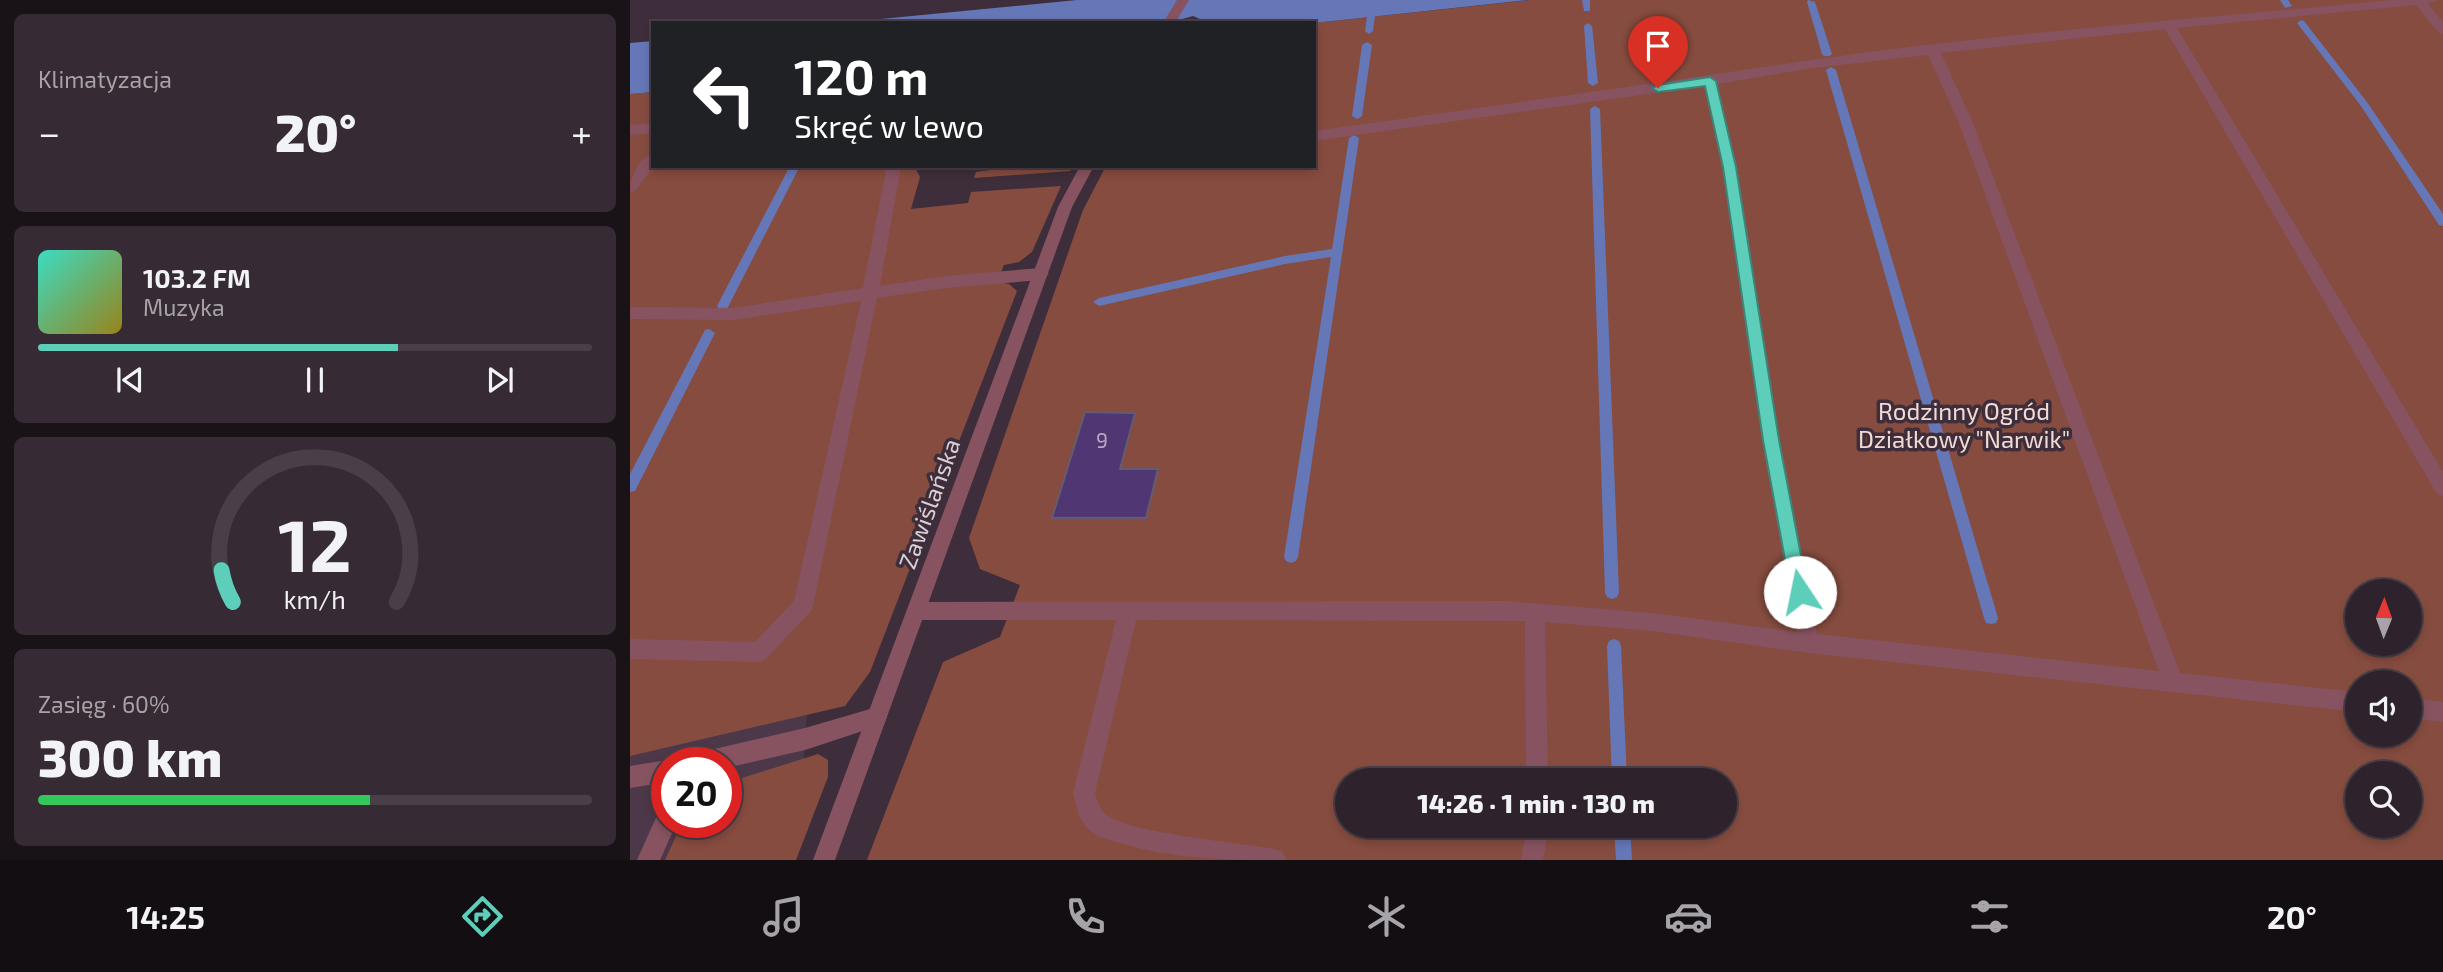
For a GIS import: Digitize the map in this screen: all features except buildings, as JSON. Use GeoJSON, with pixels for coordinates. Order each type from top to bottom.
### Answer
{"type":"FeatureCollection","features":[{"type":"Feature","properties":{"kind":"street"},"geometry":{"type":"LineString","coordinates":[[1171,21],[1183,0]]}},
{"type":"Feature","properties":{"kind":"street"},"geometry":{"type":"LineString","coordinates":[[1316,136],[1710,81],[1813,64],[2169,25],[2426,1],[2443,30]]}},
{"type":"Feature","properties":{"kind":"street"},"geometry":{"type":"LineString","coordinates":[[2169,25],[2248,154],[2443,488]]}},
{"type":"Feature","properties":{"kind":"street"},"geometry":{"type":"LineString","coordinates":[[1933,51],[1966,123],[2174,683]]}},
{"type":"Feature","properties":{"kind":"street"},"geometry":{"type":"LineString","coordinates":[[1710,81],[1730,167],[1771,440],[1809,643]]}},
{"type":"Feature","properties":{"kind":"street"},"geometry":{"type":"LineString","coordinates":[[630,130],[651,128]]}},
{"type":"Feature","properties":{"kind":"street"},"geometry":{"type":"LineString","coordinates":[[630,187],[651,161]]}},
{"type":"Feature","properties":{"kind":"street"},"geometry":{"type":"LineString","coordinates":[[630,649],[759,652],[803,606],[870,295],[894,168]]}},
{"type":"Feature","properties":{"kind":"street","name":"Zawiślańska"},"geometry":{"type":"LineString","coordinates":[[824,860],[1065,207],[1086,168]]}},
{"type":"Feature","properties":{"kind":"street"},"geometry":{"type":"LineString","coordinates":[[630,313],[733,314],[946,282],[1041,274]]}},
{"type":"Feature","properties":{"kind":"street"},"geometry":{"type":"LineString","coordinates":[[916,611],[1129,609],[1535,612],[1652,622],[1809,643],[2345,701]]}},
{"type":"Feature","properties":{"kind":"street"},"geometry":{"type":"LineString","coordinates":[[1129,609],[1084,793],[1088,811],[1102,826],[1145,839],[1275,860]]}},
{"type":"Feature","properties":{"kind":"street"},"geometry":{"type":"LineString","coordinates":[[1535,612],[1537,768]]}},
{"type":"Feature","properties":{"kind":"street"},"geometry":{"type":"LineString","coordinates":[[2422,709],[2443,712]]}},
{"type":"Feature","properties":{"kind":"street"},"geometry":{"type":"LineString","coordinates":[[742,754],[805,739],[877,717]]}},
{"type":"Feature","properties":{"kind":"street"},"geometry":{"type":"LineString","coordinates":[[630,777],[651,774]]}},
{"type":"Feature","properties":{"kind":"street"},"geometry":{"type":"LineString","coordinates":[[648,860],[658,838]]}},
{"type":"Feature","properties":{"kind":"street"},"geometry":{"type":"LineString","coordinates":[[1532,860],[1536,838]]}},
{"type":"Feature","properties":{"kind":"shaded area"},"geometry":{"type":"Polygon","coordinates":[[[630,699],[794,706],[807,715],[802,784],[772,860],[630,860],[630,699]]]}},
{"type":"Feature","properties":{"kind":"green space","name":"Rodzinny Ogród Działkowy \"Narwik\""},"geometry":{"type":"Polygon","coordinates":[[[1530,0],[2443,0],[2443,860],[867,860],[943,662],[1000,637],[1020,585],[980,569],[969,538],[1083,210],[1105,168],[1316,168],[1316,23],[1530,0]]]}},
{"type":"Feature","properties":{"kind":"green space"},"geometry":{"type":"Polygon","coordinates":[[[651,92],[651,168],[915,168],[920,177],[911,209],[968,203],[971,192],[1061,186],[1032,252],[1019,262],[1004,265],[997,282],[1009,284],[1017,291],[870,672],[845,706],[669,747],[651,747],[651,751],[630,756],[630,94],[651,92]]]}},
{"type":"Feature","properties":{"kind":"green space"},"geometry":{"type":"Polygon","coordinates":[[[1005,168],[1072,168],[1070,171],[974,178],[976,172],[1005,168]]]}},
{"type":"Feature","properties":{"kind":"green space"},"geometry":{"type":"Polygon","coordinates":[[[818,754],[828,760],[828,777],[796,860],[665,860],[675,838],[742,838],[742,778],[818,754]]]}},
{"type":"Feature","properties":{"kind":"water"},"geometry":{"type":"Polygon","coordinates":[[[1077,0],[1529,0],[1316,23],[1204,21],[1193,16],[1175,21],[860,21],[1077,0]]]}},
{"type":"Feature","properties":{"kind":"water"},"geometry":{"type":"Polygon","coordinates":[[[651,41],[651,92],[630,94],[630,43],[651,41]]]}},
{"type":"Feature","properties":{"kind":"waterway"},"geometry":{"type":"LineString","coordinates":[[1586,0],[1587,9]]}},
{"type":"Feature","properties":{"kind":"waterway"},"geometry":{"type":"LineString","coordinates":[[2284,0],[2288,6]]}},
{"type":"Feature","properties":{"kind":"waterway"},"geometry":{"type":"LineString","coordinates":[[1811,2],[1827,54]]}},
{"type":"Feature","properties":{"kind":"waterway"},"geometry":{"type":"LineString","coordinates":[[1369,31],[1371,16]]}},
{"type":"Feature","properties":{"kind":"waterway"},"geometry":{"type":"LineString","coordinates":[[2301,23],[2364,104],[2443,222]]}},
{"type":"Feature","properties":{"kind":"waterway"},"geometry":{"type":"LineString","coordinates":[[1588,26],[1593,83]]}},
{"type":"Feature","properties":{"kind":"waterway"},"geometry":{"type":"LineString","coordinates":[[1357,116],[1367,45]]}},
{"type":"Feature","properties":{"kind":"waterway"},"geometry":{"type":"LineString","coordinates":[[1831,70],[1991,618]]}},
{"type":"Feature","properties":{"kind":"waterway"},"geometry":{"type":"LineString","coordinates":[[1595,109],[1612,593]]}},
{"type":"Feature","properties":{"kind":"waterway"},"geometry":{"type":"LineString","coordinates":[[1291,557],[1354,138]]}},
{"type":"Feature","properties":{"kind":"waterway"},"geometry":{"type":"LineString","coordinates":[[723,306],[794,168]]}},
{"type":"Feature","properties":{"kind":"waterway"},"geometry":{"type":"LineString","coordinates":[[1099,302],[1285,260],[1336,252]]}},
{"type":"Feature","properties":{"kind":"waterway"},"geometry":{"type":"LineString","coordinates":[[630,487],[709,333]]}},
{"type":"Feature","properties":{"kind":"waterway"},"geometry":{"type":"LineString","coordinates":[[1614,646],[1619,768]]}},
{"type":"Feature","properties":{"kind":"waterway"},"geometry":{"type":"LineString","coordinates":[[1623,838],[1624,860]]}},
{"type":"Feature","properties":{"kind":"route"},"geometry":{"type":"LineString","coordinates":[[1658,88],[1710,81],[1730,167],[1771,440],[1800,592]]}}]}
